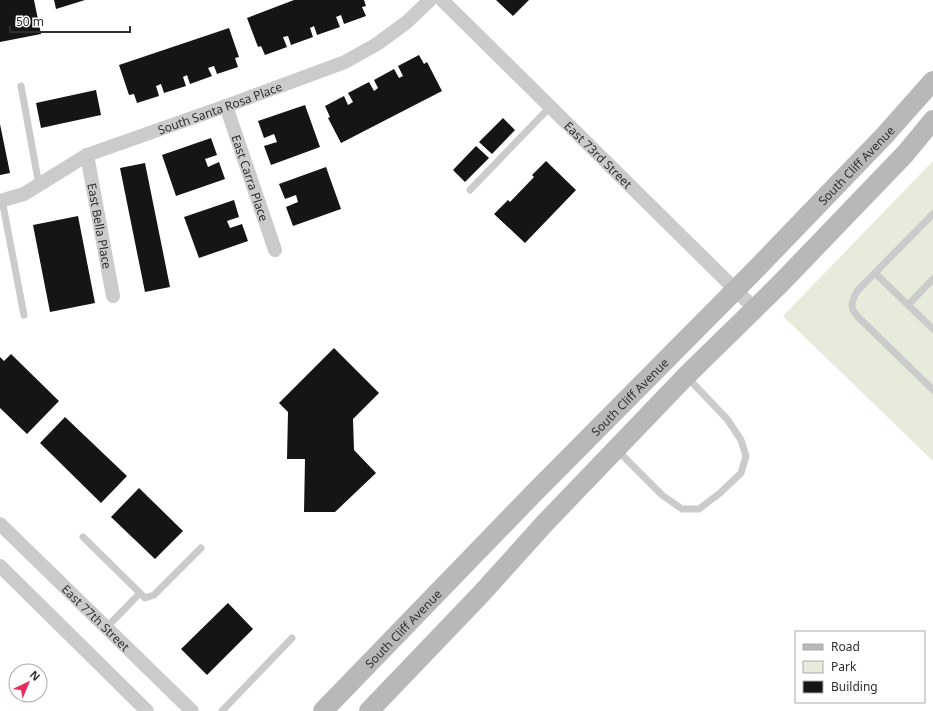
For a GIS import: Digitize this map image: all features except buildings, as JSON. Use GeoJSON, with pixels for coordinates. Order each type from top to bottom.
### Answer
{"type":"FeatureCollection","features":[{"type":"Feature","properties":{"kind":"main road","name":"South Cliff Avenue"},"geometry":{"type":"LineString","coordinates":[[323,711],[735,290],[885,135],[933,81]]}},
{"type":"Feature","properties":{"kind":"main road","name":"South Cliff Avenue"},"geometry":{"type":"LineString","coordinates":[[369,711],[686,376],[755,309],[905,154],[933,120]]}},
{"type":"Feature","properties":{"kind":"street","name":"South Santa Rosa Place"},"geometry":{"type":"LineString","coordinates":[[1,201],[24,194],[87,155],[345,62],[377,44],[407,22],[430,0]]}},
{"type":"Feature","properties":{"kind":"street","name":"East 73rd Street"},"geometry":{"type":"LineString","coordinates":[[442,0],[755,309]]}},
{"type":"Feature","properties":{"kind":"street","name":"East Carra Place"},"geometry":{"type":"LineString","coordinates":[[226,106],[275,250]]}},
{"type":"Feature","properties":{"kind":"street","name":"East Bella Place"},"geometry":{"type":"LineString","coordinates":[[87,155],[113,296]]}},
{"type":"Feature","properties":{"kind":"street","name":"East 77th Street"},"geometry":{"type":"LineString","coordinates":[[1,527],[192,711]]}},
{"type":"Feature","properties":{"kind":"street"},"geometry":{"type":"LineString","coordinates":[[0,566],[147,711]]}},
{"type":"Feature","properties":{"kind":"lane"},"geometry":{"type":"LineString","coordinates":[[21,86],[39,185]]}},
{"type":"Feature","properties":{"kind":"lane"},"geometry":{"type":"LineString","coordinates":[[470,190],[550,107]]}},
{"type":"Feature","properties":{"kind":"lane"},"geometry":{"type":"LineString","coordinates":[[1,201],[24,316]]}},
{"type":"Feature","properties":{"kind":"lane"},"geometry":{"type":"LineString","coordinates":[[933,214],[857,291],[852,302],[852,310],[933,390]]}},
{"type":"Feature","properties":{"kind":"lane"},"geometry":{"type":"LineString","coordinates":[[875,273],[933,330]]}},
{"type":"Feature","properties":{"kind":"lane"},"geometry":{"type":"LineString","coordinates":[[908,305],[933,279]]}},
{"type":"Feature","properties":{"kind":"lane"},"geometry":{"type":"LineString","coordinates":[[616,449],[662,495],[682,509],[699,510],[720,493],[740,473],[746,456],[741,440],[727,419],[686,376]]}},
{"type":"Feature","properties":{"kind":"lane"},"geometry":{"type":"LineString","coordinates":[[84,537],[146,598],[154,595],[201,548]]}},
{"type":"Feature","properties":{"kind":"lane"},"geometry":{"type":"LineString","coordinates":[[106,628],[140,593]]}},
{"type":"Feature","properties":{"kind":"lane"},"geometry":{"type":"LineString","coordinates":[[222,711],[292,638]]}},
{"type":"Feature","properties":{"kind":"green space"},"geometry":{"type":"Polygon","coordinates":[[[933,161],[933,461],[783,316],[933,161]]]}}]}
